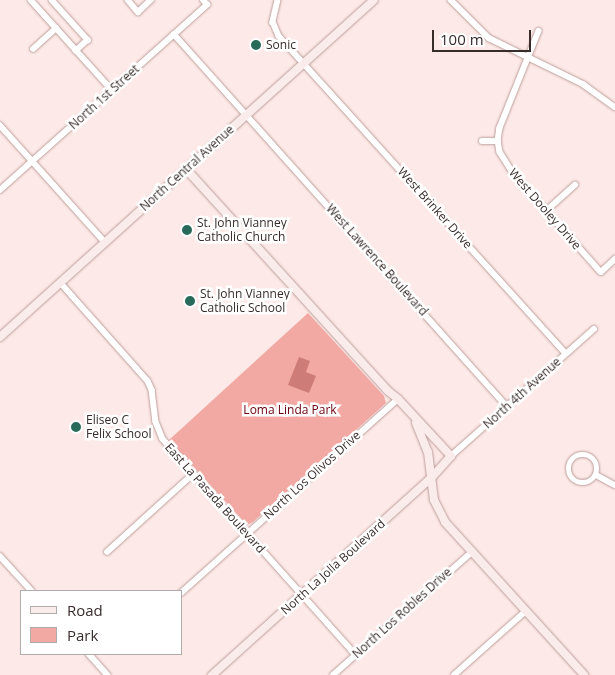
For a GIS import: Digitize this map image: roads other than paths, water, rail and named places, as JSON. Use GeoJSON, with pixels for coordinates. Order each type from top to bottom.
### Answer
{"type":"FeatureCollection","features":[{"type":"Feature","properties":{"kind":"street"},"geometry":{"type":"LineString","coordinates":[[31,0],[112,90]]}},
{"type":"Feature","properties":{"kind":"street"},"geometry":{"type":"LineString","coordinates":[[52,0],[88,40],[76,50]]}},
{"type":"Feature","properties":{"kind":"street"},"geometry":{"type":"LineString","coordinates":[[128,0],[138,12],[151,0]]}},
{"type":"Feature","properties":{"kind":"street","name":"West Brinker Drive"},"geometry":{"type":"LineString","coordinates":[[278,0],[274,17],[274,28],[303,63],[566,354]]}},
{"type":"Feature","properties":{"kind":"street","name":"North Central Avenue"},"geometry":{"type":"LineString","coordinates":[[0,337],[374,0]]}},
{"type":"Feature","properties":{"kind":"street"},"geometry":{"type":"LineString","coordinates":[[451,0],[486,35],[583,84],[615,107]]}},
{"type":"Feature","properties":{"kind":"street","name":"North 1st Street"},"geometry":{"type":"LineString","coordinates":[[0,190],[174,34],[205,2]]}},
{"type":"Feature","properties":{"kind":"street"},"geometry":{"type":"LineString","coordinates":[[34,49],[56,28]]}},
{"type":"Feature","properties":{"kind":"street"},"geometry":{"type":"LineString","coordinates":[[482,140],[498,141],[500,128],[539,32]]}},
{"type":"Feature","properties":{"kind":"street","name":"West Lawrence Boulevard"},"geometry":{"type":"LineString","coordinates":[[174,34],[507,406]]}},
{"type":"Feature","properties":{"kind":"street"},"geometry":{"type":"LineString","coordinates":[[0,125],[105,242]]}},
{"type":"Feature","properties":{"kind":"street","name":"West Dooley Drive"},"geometry":{"type":"LineString","coordinates":[[498,141],[500,152],[507,166],[601,272],[615,259]]}},
{"type":"Feature","properties":{"kind":"street"},"geometry":{"type":"LineString","coordinates":[[186,169],[386,390],[398,399],[451,456]]}},
{"type":"Feature","properties":{"kind":"street"},"geometry":{"type":"LineString","coordinates":[[546,211],[576,185]]}},
{"type":"Feature","properties":{"kind":"street","name":"East La Pasada Boulevard"},"geometry":{"type":"LineString","coordinates":[[60,282],[148,381],[152,390],[159,433],[193,474],[356,655]]}},
{"type":"Feature","properties":{"kind":"street","name":"North 4th Avenue"},"geometry":{"type":"LineString","coordinates":[[451,456],[594,329]]}},
{"type":"Feature","properties":{"kind":"street","name":"North Los Olivos Drive"},"geometry":{"type":"LineString","coordinates":[[182,591],[398,399]]}},
{"type":"Feature","properties":{"kind":"street"},"geometry":{"type":"LineString","coordinates":[[410,412],[426,445],[434,500],[447,524],[526,611],[579,674]]}},
{"type":"Feature","properties":{"kind":"street"},"geometry":{"type":"LineString","coordinates":[[588,455],[597,465],[596,474],[590,481],[578,482],[569,472],[570,463],[575,456],[588,455]]}},
{"type":"Feature","properties":{"kind":"street","name":"North La Jolla Boulevard"},"geometry":{"type":"LineString","coordinates":[[212,675],[432,478],[451,456]]}},
{"type":"Feature","properties":{"kind":"street"},"geometry":{"type":"LineString","coordinates":[[107,552],[193,474]]}},
{"type":"Feature","properties":{"kind":"street"},"geometry":{"type":"LineString","coordinates":[[596,474],[615,485]]}},
{"type":"Feature","properties":{"kind":"street","name":"North Los Robles Drive"},"geometry":{"type":"LineString","coordinates":[[333,675],[472,552]]}},
{"type":"Feature","properties":{"kind":"street"},"geometry":{"type":"LineString","coordinates":[[0,556],[31,590]]}},
{"type":"Feature","properties":{"kind":"street"},"geometry":{"type":"LineString","coordinates":[[454,675],[526,611]]}},
{"type":"Feature","properties":{"kind":"street"},"geometry":{"type":"LineString","coordinates":[[90,655],[108,675]]}},
{"type":"Feature","properties":{"kind":"place","name":"Sonic"},"geometry":{"type":"Point","coordinates":[256,45]}},
{"type":"Feature","properties":{"kind":"place","name":"St. John Vianney Catholic Church"},"geometry":{"type":"Point","coordinates":[187,230]}},
{"type":"Feature","properties":{"kind":"place","name":"St. John Vianney Catholic School"},"geometry":{"type":"Point","coordinates":[190,301]}},
{"type":"Feature","properties":{"kind":"place","name":"Eliseo C Felix School"},"geometry":{"type":"Point","coordinates":[76,427]}},
{"type":"Feature","properties":{"kind":"park label","name":"Loma Linda Park"},"geometry":{"type":"Point","coordinates":[290,410]}}]}
